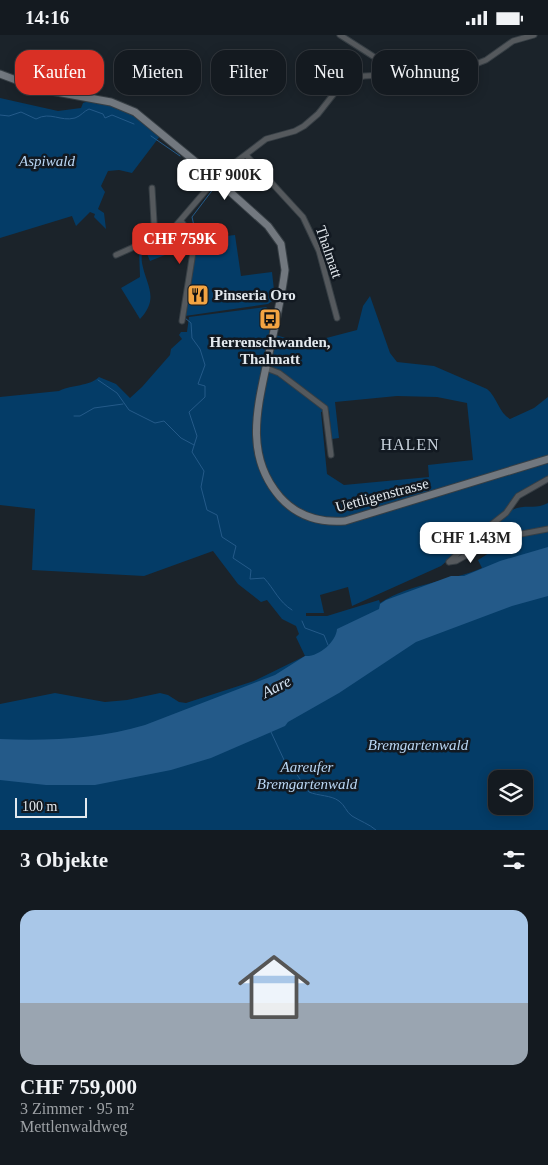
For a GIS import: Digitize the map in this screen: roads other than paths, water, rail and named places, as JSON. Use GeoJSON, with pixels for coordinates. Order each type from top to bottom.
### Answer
{"type":"FeatureCollection","features":[{"type":"Feature","properties":{"kind":"main road","name":"Uettligenstrasse"},"geometry":{"type":"LineString","coordinates":[[0,74],[29,86],[106,100],[126,107],[216,179],[268,226],[283,249],[284,275],[256,418],[256,445],[259,460],[269,482],[286,504],[314,519],[335,522],[357,519],[548,459]]}},
{"type":"Feature","properties":{"kind":"street"},"geometry":{"type":"LineString","coordinates":[[340,35],[372,56]]}},
{"type":"Feature","properties":{"kind":"street"},"geometry":{"type":"LineString","coordinates":[[478,63],[491,57],[513,41],[534,35]]}},
{"type":"Feature","properties":{"kind":"street"},"geometry":{"type":"LineString","coordinates":[[116,255],[172,230],[216,179],[246,155],[271,137],[295,131],[304,126],[318,114],[340,86],[348,80],[372,76]]}},
{"type":"Feature","properties":{"kind":"street","name":"Thalmatt"},"geometry":{"type":"LineString","coordinates":[[246,155],[303,217],[318,251],[337,318]]}},
{"type":"Feature","properties":{"kind":"street"},"geometry":{"type":"LineString","coordinates":[[152,188],[155,239]]}},
{"type":"Feature","properties":{"kind":"street"},"geometry":{"type":"LineString","coordinates":[[181,221],[192,236],[194,246],[182,321]]}},
{"type":"Feature","properties":{"kind":"street"},"geometry":{"type":"LineString","coordinates":[[266,368],[276,371],[325,408],[331,455]]}},
{"type":"Feature","properties":{"kind":"street"},"geometry":{"type":"LineString","coordinates":[[548,479],[518,496],[506,513],[448,562],[456,561],[495,539],[548,529]]}},
{"type":"Feature","properties":{"kind":"water","name":"Aare"},"geometry":{"type":"Polygon","coordinates":[[[548,547],[548,596],[512,606],[416,642],[339,693],[288,722],[285,726],[211,758],[171,770],[95,785],[46,785],[0,780],[0,739],[73,738],[127,730],[145,725],[275,675],[305,656],[316,654],[330,644],[334,639],[337,629],[379,609],[380,604],[386,600],[451,576],[464,576],[500,561],[548,547]]]}},
{"type":"Feature","properties":{"kind":"waterway"},"geometry":{"type":"LineString","coordinates":[[0,115],[9,116],[21,112],[36,119],[46,116],[70,119],[89,109],[103,114],[105,118],[112,115],[134,124]]}},
{"type":"Feature","properties":{"kind":"waterway"},"geometry":{"type":"LineString","coordinates":[[151,136],[180,156]]}},
{"type":"Feature","properties":{"kind":"waterway"},"geometry":{"type":"LineString","coordinates":[[188,162],[203,175]]}},
{"type":"Feature","properties":{"kind":"waterway"},"geometry":{"type":"LineString","coordinates":[[196,235],[192,217],[214,188]]}},
{"type":"Feature","properties":{"kind":"waterway"},"geometry":{"type":"LineString","coordinates":[[185,318],[191,323],[192,338],[200,349],[205,365],[198,384],[205,386],[205,397],[189,412],[197,436],[192,452],[204,471],[201,487],[207,510],[217,515],[222,537],[236,546],[233,558],[251,570],[250,579],[264,578],[280,599],[292,610]]}},
{"type":"Feature","properties":{"kind":"waterway"},"geometry":{"type":"LineString","coordinates":[[98,380],[117,393],[129,410],[155,423],[164,421],[181,438],[194,445]]}},
{"type":"Feature","properties":{"kind":"waterway"},"geometry":{"type":"LineString","coordinates":[[74,416],[80,416],[94,408],[123,404]]}},
{"type":"Feature","properties":{"kind":"waterway"},"geometry":{"type":"LineString","coordinates":[[302,621],[305,628],[324,635],[328,645]]}},
{"type":"Feature","properties":{"kind":"waterway"},"geometry":{"type":"LineString","coordinates":[[271,732],[285,762],[291,766],[309,792],[336,799],[348,813],[376,830]]}},
{"type":"Feature","properties":{"kind":"place","name":"Pinseria Oro"},"geometry":{"type":"Point","coordinates":[198,295]}},
{"type":"Feature","properties":{"kind":"place","name":"Herrenschwanden, Thalmatt"},"geometry":{"type":"Point","coordinates":[270,319]}},
{"type":"Feature","properties":{"kind":"district","name":"HALEN"},"geometry":{"type":"Point","coordinates":[410,444]}},
{"type":"Feature","properties":{"kind":"park label","name":"Aspiwald"},"geometry":{"type":"Point","coordinates":[47,161]}},
{"type":"Feature","properties":{"kind":"park label","name":"Bremgartenwald"},"geometry":{"type":"Point","coordinates":[418,745]}},
{"type":"Feature","properties":{"kind":"park label","name":"Aareufer Bremgartenwald"},"geometry":{"type":"Point","coordinates":[307,776]}}]}
